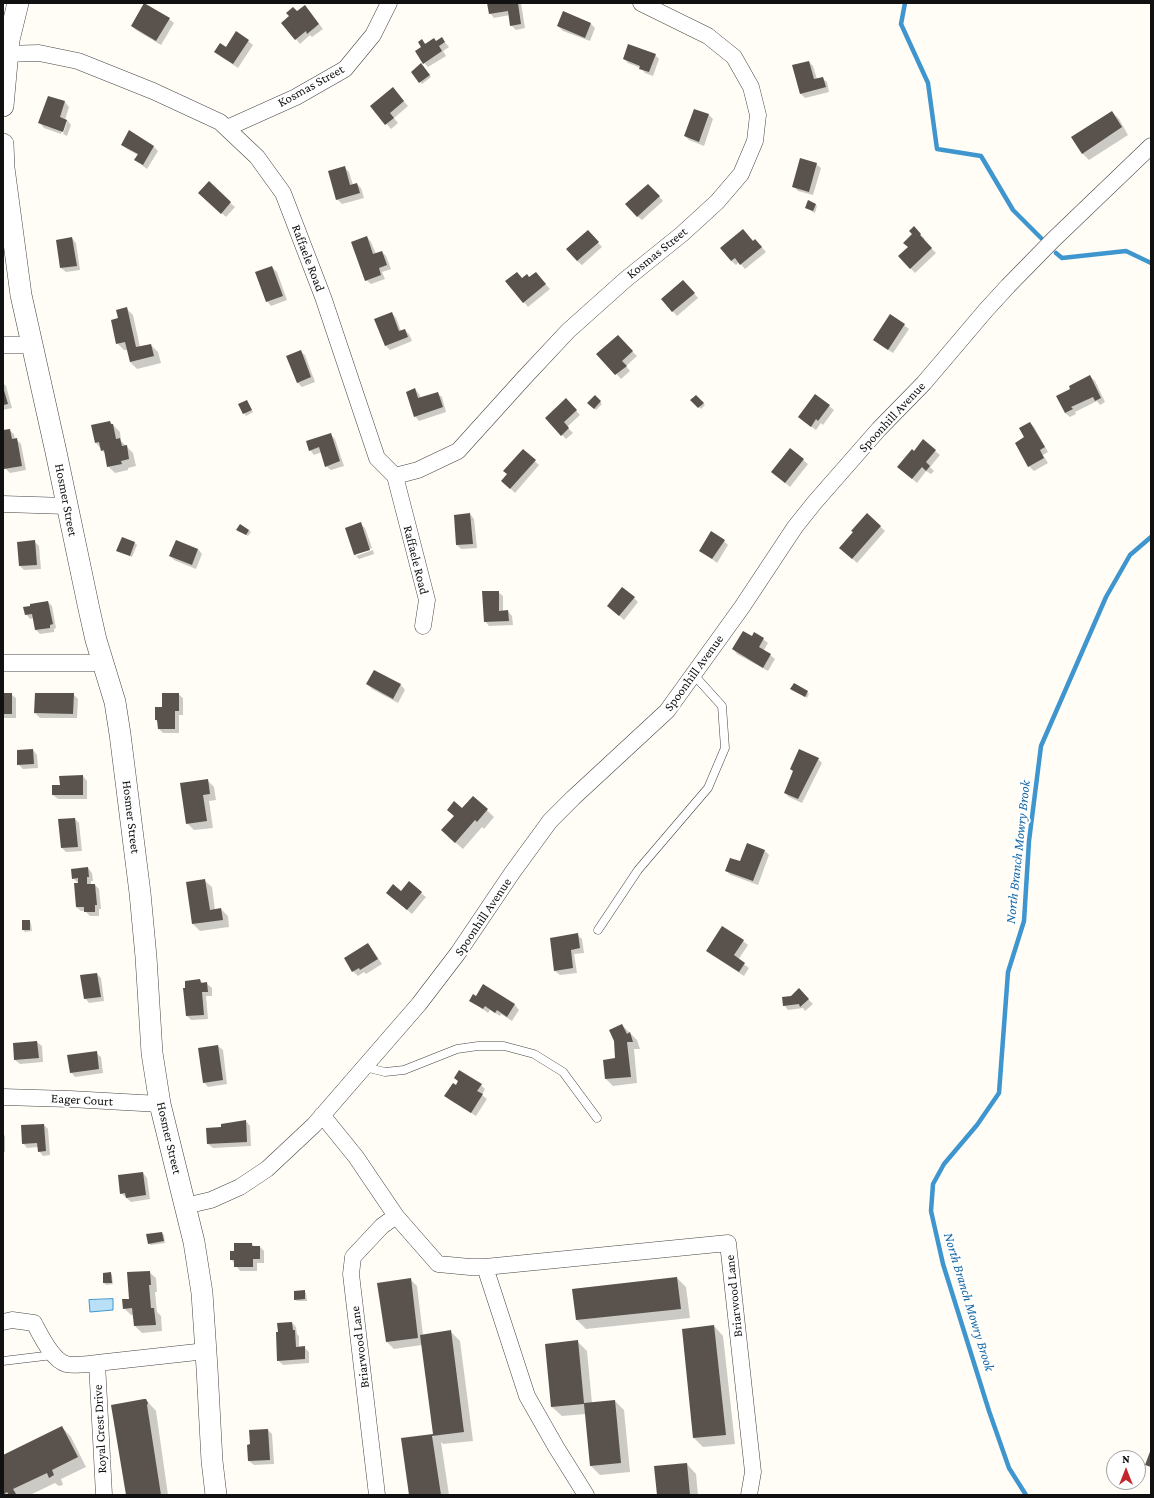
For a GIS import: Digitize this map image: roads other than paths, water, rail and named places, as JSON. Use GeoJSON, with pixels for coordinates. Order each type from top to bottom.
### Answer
{"type":"FeatureCollection","features":[{"type":"Feature","properties":{"kind":"street"},"geometry":{"type":"LineString","coordinates":[[3,106],[5,55],[18,3]]}},
{"type":"Feature","properties":{"kind":"street","name":"Kosmas Street"},"geometry":{"type":"LineString","coordinates":[[227,128],[296,97],[345,69],[373,35],[389,3]]}},
{"type":"Feature","properties":{"kind":"street","name":"Kosmas Street"},"geometry":{"type":"LineString","coordinates":[[395,476],[418,470],[458,451],[568,331],[625,280],[682,234],[717,202],[741,174],[755,141],[758,115],[752,87],[734,56],[708,36],[641,3]]}},
{"type":"Feature","properties":{"kind":"street","name":"Raffaele Road"},"geometry":{"type":"LineString","coordinates":[[5,55],[39,53],[78,61],[153,90],[220,122],[257,157],[283,193],[323,297],[377,458],[395,476],[427,600],[423,626]]}},
{"type":"Feature","properties":{"kind":"street","name":"Hosmer Street"},"geometry":{"type":"LineString","coordinates":[[3,144],[4,168],[21,295],[96,640],[104,663],[117,715],[132,823],[146,957],[152,1053],[160,1104],[194,1242],[199,1276],[206,1351],[212,1461],[216,1495]]}},
{"type":"Feature","properties":{"kind":"street","name":"Spoonhill Avenue"},"geometry":{"type":"LineString","coordinates":[[184,1206],[211,1200],[246,1183],[267,1169],[286,1152],[322,1115],[403,1024],[447,968],[550,821],[667,711],[742,607],[781,546],[815,502],[879,429],[929,377],[1008,286],[1048,245],[1151,146]]}},
{"type":"Feature","properties":{"kind":"street"},"geometry":{"type":"LineString","coordinates":[[3,345],[32,345]]}},
{"type":"Feature","properties":{"kind":"street"},"geometry":{"type":"LineString","coordinates":[[3,504],[67,506]]}},
{"type":"Feature","properties":{"kind":"street"},"geometry":{"type":"LineString","coordinates":[[3,663],[104,663]]}},
{"type":"Feature","properties":{"kind":"street","name":"Eager Court"},"geometry":{"type":"LineString","coordinates":[[3,1097],[160,1104]]}},
{"type":"Feature","properties":{"kind":"street","name":"Briarwood Lane"},"geometry":{"type":"LineString","coordinates":[[322,1115],[356,1157],[396,1216],[438,1264],[485,1267],[728,1243],[753,1472],[749,1495]]}},
{"type":"Feature","properties":{"kind":"street","name":"Briarwood Lane"},"geometry":{"type":"LineString","coordinates":[[377,1495],[351,1274],[353,1257],[382,1226],[396,1216]]}},
{"type":"Feature","properties":{"kind":"street"},"geometry":{"type":"LineString","coordinates":[[485,1267],[527,1396],[586,1495]]}},
{"type":"Feature","properties":{"kind":"street"},"geometry":{"type":"LineString","coordinates":[[3,1322],[12,1320],[34,1323],[53,1355],[65,1364],[84,1365],[206,1351]]}},
{"type":"Feature","properties":{"kind":"street","name":"Royal Crest Drive"},"geometry":{"type":"LineString","coordinates":[[96,1363],[104,1495]]}},
{"type":"Feature","properties":{"kind":"lane"},"geometry":{"type":"LineString","coordinates":[[598,930],[638,870],[708,788],[725,748],[722,706],[694,675]]}},
{"type":"Feature","properties":{"kind":"lane"},"geometry":{"type":"LineString","coordinates":[[365,1067],[385,1072],[404,1070],[457,1049],[478,1046],[504,1046],[534,1054],[563,1072],[597,1118]]}},
{"type":"Feature","properties":{"kind":"lane"},"geometry":{"type":"LineString","coordinates":[[3,1360],[53,1355]]}},
{"type":"Feature","properties":{"kind":"water"},"geometry":{"type":"Polygon","coordinates":[[[113,1299],[113,1310],[90,1312],[89,1300],[113,1299]]]}},
{"type":"Feature","properties":{"kind":"waterway","name":"North Branch Mowry Brook"},"geometry":{"type":"LineString","coordinates":[[905,3],[901,24],[928,83],[937,149],[981,156],[1013,210],[1041,238]]}},
{"type":"Feature","properties":{"kind":"waterway","name":"North Branch Mowry Brook"},"geometry":{"type":"LineString","coordinates":[[1056,253],[1062,258],[1126,251],[1151,263]]}},
{"type":"Feature","properties":{"kind":"waterway","name":"North Branch Mowry Brook"},"geometry":{"type":"LineString","coordinates":[[1026,1495],[1009,1468],[989,1411],[943,1264],[931,1211],[933,1184],[944,1164],[977,1125],[999,1093],[1008,972],[1024,921],[1029,841],[1041,746],[1106,597],[1130,555],[1151,537]]}}]}
